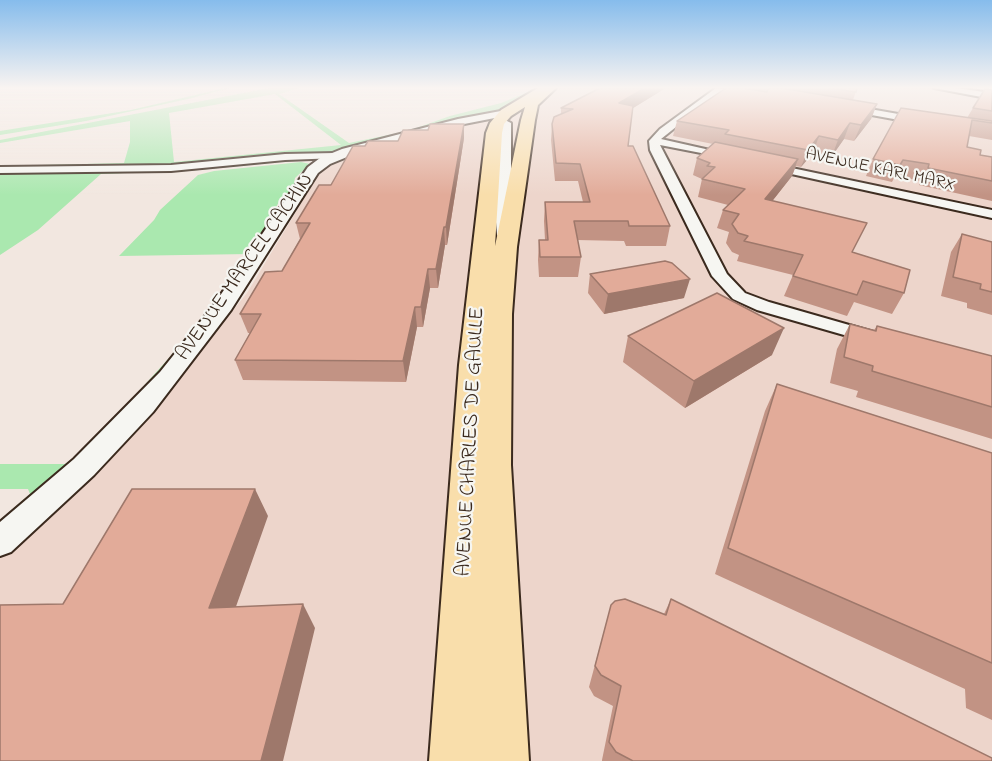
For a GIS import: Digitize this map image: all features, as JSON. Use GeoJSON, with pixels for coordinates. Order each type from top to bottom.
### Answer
{"type":"FeatureCollection","features":[{"type":"Feature","properties":{"kind":"main road","name":"AVENUE CHARLES DE GAULLE"},"geometry":{"type":"LineString","coordinates":[[455,761],[474,365],[494,124]]}},
{"type":"Feature","properties":{"kind":"main road","name":"AVENUE CHARLES DE GAULLE"},"geometry":{"type":"LineString","coordinates":[[503,761],[493,465],[499,314],[506,247],[527,124]]}},
{"type":"Feature","properties":{"kind":"street","name":"AVENUE MARCEL CACHIN"},"geometry":{"type":"LineString","coordinates":[[0,542],[84,467],[144,406],[221,310],[313,170],[334,156],[448,125],[471,124]]}},
{"type":"Feature","properties":{"kind":"street","name":"AVENUE CHARLES DE GAULLE"},"geometry":{"type":"LineString","coordinates":[[494,124],[506,247]]}},
{"type":"Feature","properties":{"kind":"street"},"geometry":{"type":"LineString","coordinates":[[654,141],[673,124]]}},
{"type":"Feature","properties":{"kind":"street"},"geometry":{"type":"LineString","coordinates":[[654,141],[739,160]]}},
{"type":"Feature","properties":{"kind":"street"},"geometry":{"type":"LineString","coordinates":[[654,141],[656,150],[720,276],[739,296],[764,306],[889,342]]}},
{"type":"Feature","properties":{"kind":"street"},"geometry":{"type":"LineString","coordinates":[[0,170],[171,168],[285,157],[334,156]]}},
{"type":"Feature","properties":{"kind":"street","name":"AVENUE KARL MARX"},"geometry":{"type":"LineString","coordinates":[[758,164],[992,214]]}},
{"type":"Feature","properties":{"kind":"shaded area"},"geometry":{"type":"Polygon","coordinates":[[[467,124],[992,124],[992,761],[0,761],[0,555],[171,387],[247,293],[323,167],[356,151],[467,124]]]}},
{"type":"Feature","properties":{"kind":"green space"},"geometry":{"type":"Polygon","coordinates":[[[47,124],[71,124],[0,135],[0,131],[47,124]]]}},
{"type":"Feature","properties":{"kind":"green space"},"geometry":{"type":"Polygon","coordinates":[[[85,124],[115,124],[0,143],[0,140],[85,124]]]}},
{"type":"Feature","properties":{"kind":"green space"},"geometry":{"type":"Polygon","coordinates":[[[130,124],[170,124],[174,162],[341,145],[313,124],[321,124],[349,143],[408,131],[429,124],[453,124],[325,153],[177,166],[0,168],[0,166],[124,163],[130,142],[130,124]]]}},
{"type":"Feature","properties":{"kind":"green space"},"geometry":{"type":"Polygon","coordinates":[[[310,159],[199,170],[101,174],[38,230],[0,255],[0,171],[171,170],[310,159]]]}},
{"type":"Feature","properties":{"kind":"green space"},"geometry":{"type":"Polygon","coordinates":[[[301,162],[310,164],[295,178],[294,183],[296,183],[289,195],[280,200],[250,254],[119,256],[154,220],[160,210],[198,175],[214,171],[301,162]]]}},
{"type":"Feature","properties":{"kind":"green space"},"geometry":{"type":"Polygon","coordinates":[[[221,294],[195,330],[130,408],[0,529],[0,520],[30,494],[28,489],[0,489],[0,464],[65,464],[77,456],[169,358],[221,294]]]}},
{"type":"Feature","properties":{"kind":"building"},"geometry":{"type":"Polygon","coordinates":[[[430,124],[464,124],[446,227],[444,227],[436,269],[428,269],[421,307],[415,307],[403,361],[235,360],[261,314],[240,314],[265,272],[282,271],[310,223],[296,223],[319,185],[331,185],[353,146],[365,146],[368,141],[398,141],[403,130],[428,130],[430,124]]]}},
{"type":"Feature","properties":{"kind":"building"},"geometry":{"type":"Polygon","coordinates":[[[552,124],[631,124],[628,146],[633,146],[670,226],[629,226],[628,221],[574,221],[581,257],[540,257],[539,240],[548,240],[545,202],[590,202],[580,164],[556,163],[552,124]]]}},
{"type":"Feature","properties":{"kind":"building"},"geometry":{"type":"Polygon","coordinates":[[[692,124],[850,124],[838,140],[819,136],[808,150],[725,134],[729,130],[692,124]]]}},
{"type":"Feature","properties":{"kind":"building"},"geometry":{"type":"Polygon","coordinates":[[[892,124],[971,124],[967,147],[981,150],[980,155],[992,157],[992,181],[928,168],[929,164],[903,160],[900,165],[873,159],[892,124]]]}},
{"type":"Feature","properties":{"kind":"building"},"geometry":{"type":"Polygon","coordinates":[[[715,142],[798,159],[765,199],[867,223],[852,252],[910,270],[904,293],[863,281],[857,295],[793,276],[803,255],[744,241],[748,236],[738,233],[732,224],[739,214],[723,210],[745,189],[702,179],[715,167],[707,166],[710,163],[697,158],[715,142]]]}},
{"type":"Feature","properties":{"kind":"building"},"geometry":{"type":"Polygon","coordinates":[[[962,234],[992,242],[992,292],[980,289],[981,284],[953,277],[962,234]]]}},
{"type":"Feature","properties":{"kind":"building"},"geometry":{"type":"Polygon","coordinates":[[[665,261],[672,263],[690,279],[608,294],[590,274],[665,261]]]}},
{"type":"Feature","properties":{"kind":"building"},"geometry":{"type":"Polygon","coordinates":[[[717,293],[784,328],[694,381],[628,336],[717,293]]]}},
{"type":"Feature","properties":{"kind":"building"},"geometry":{"type":"Polygon","coordinates":[[[850,324],[876,331],[877,326],[992,356],[992,407],[872,371],[873,366],[844,357],[850,324]]]}},
{"type":"Feature","properties":{"kind":"building"},"geometry":{"type":"Polygon","coordinates":[[[777,384],[992,453],[992,663],[728,548],[777,384]]]}},
{"type":"Feature","properties":{"kind":"building"},"geometry":{"type":"Polygon","coordinates":[[[132,489],[255,489],[209,608],[303,604],[261,761],[0,761],[0,605],[63,604],[132,489]]]}},
{"type":"Feature","properties":{"kind":"building"},"geometry":{"type":"Polygon","coordinates":[[[625,599],[666,615],[671,599],[992,758],[992,761],[633,761],[616,752],[609,742],[621,686],[601,675],[595,666],[611,605],[615,601],[625,599]]]}}]}
